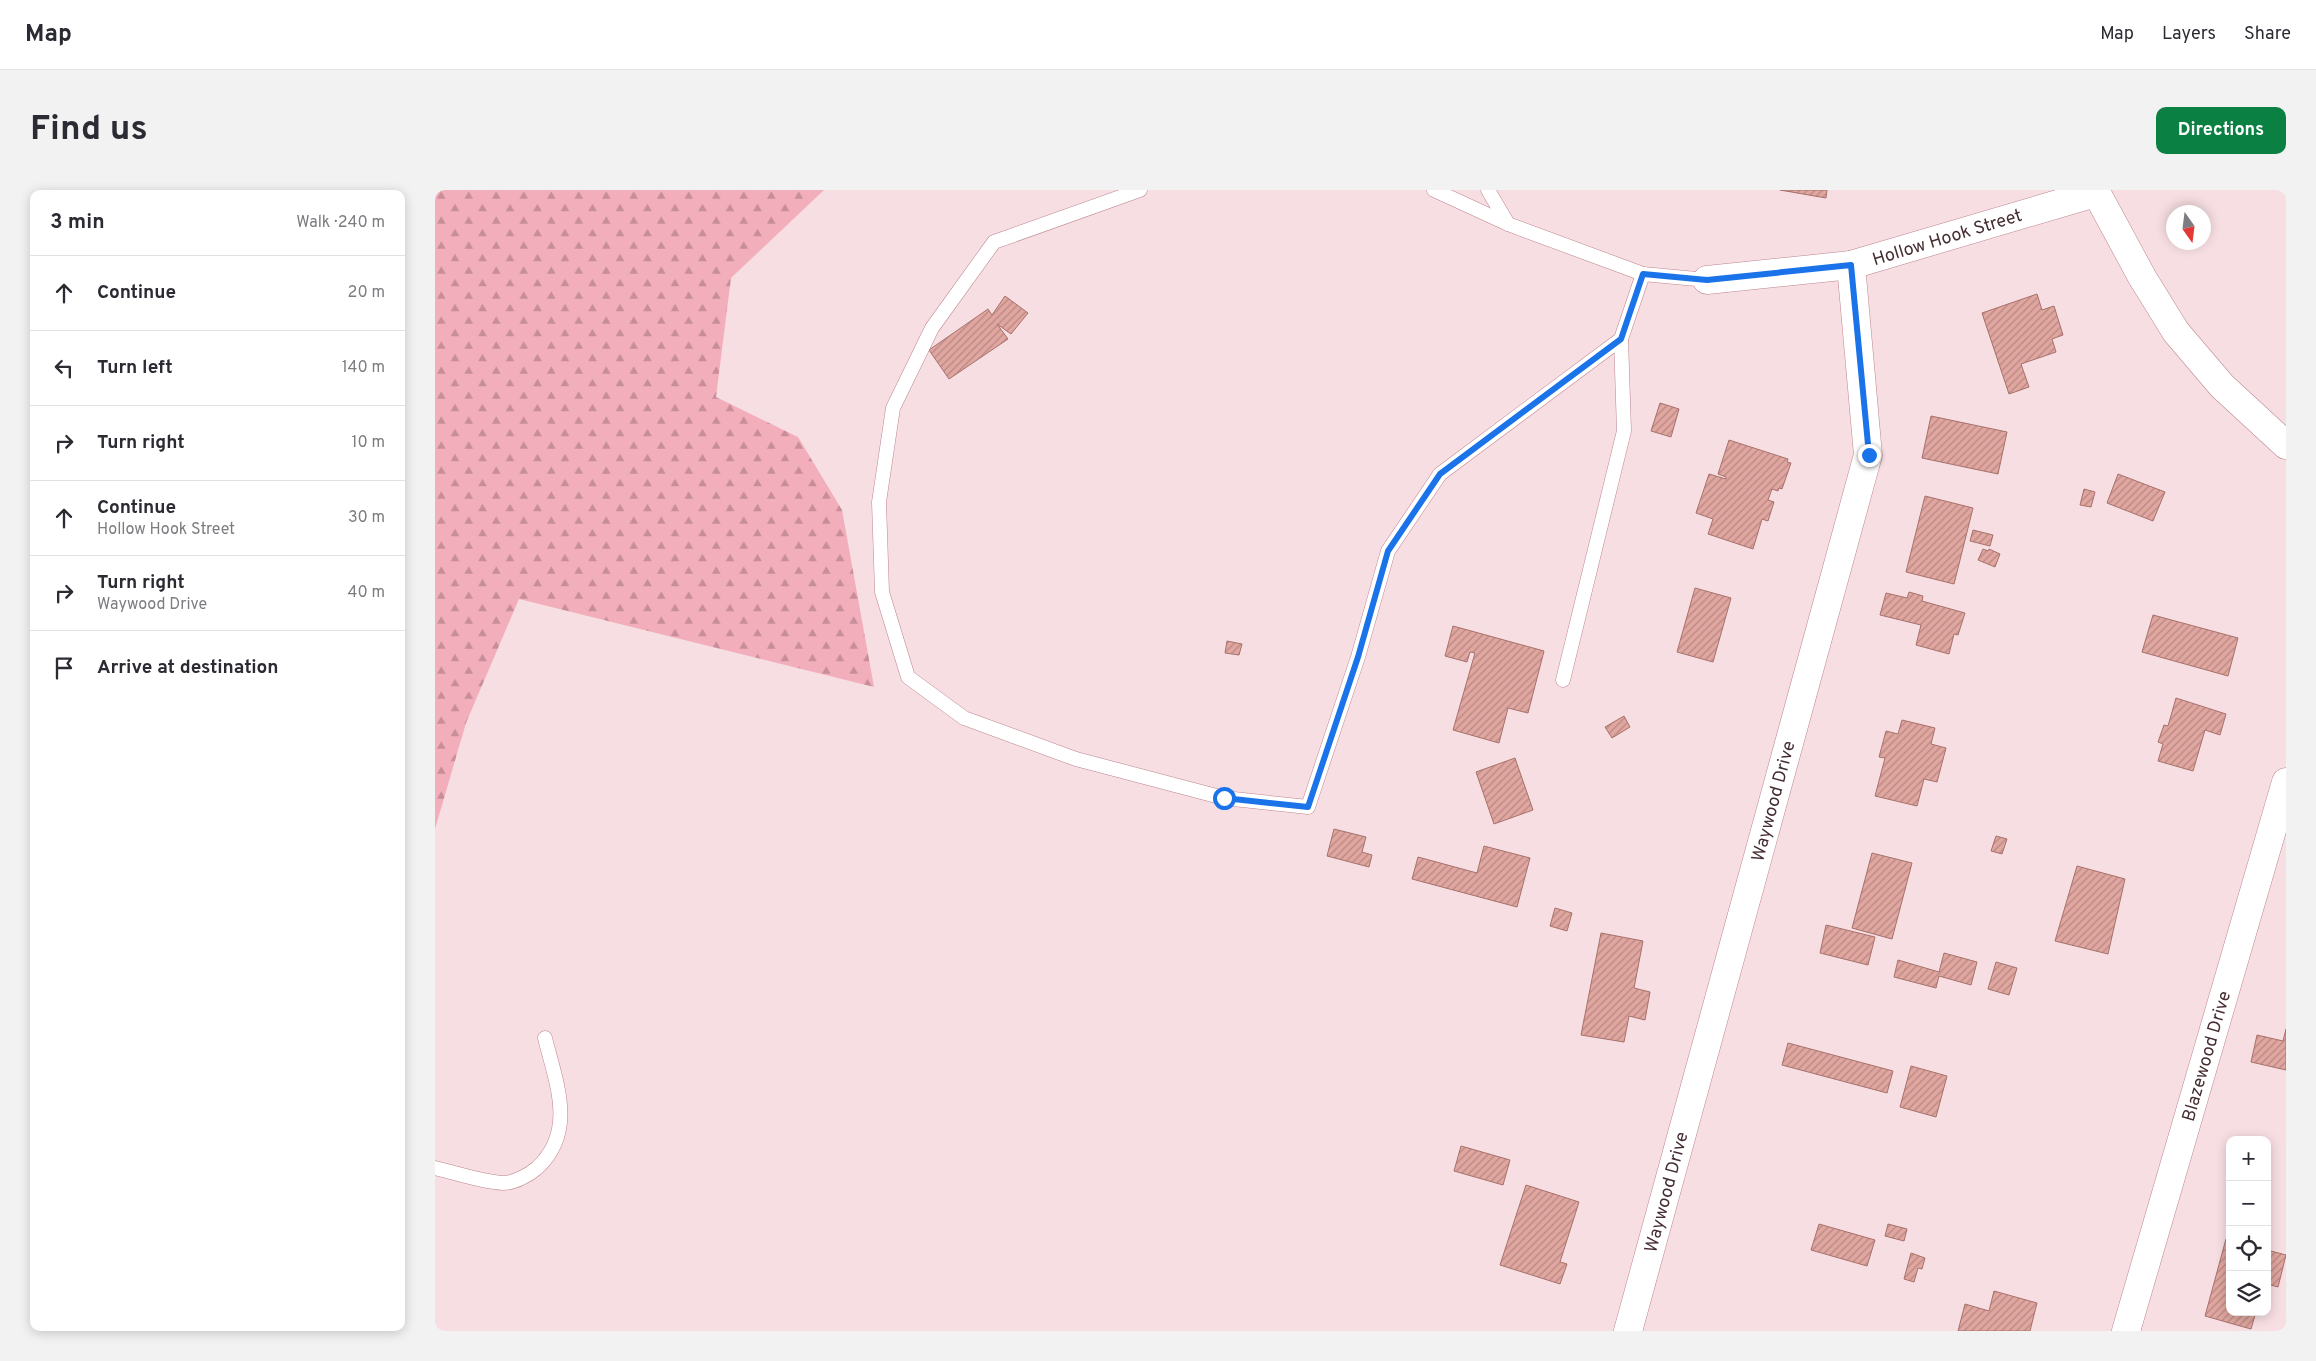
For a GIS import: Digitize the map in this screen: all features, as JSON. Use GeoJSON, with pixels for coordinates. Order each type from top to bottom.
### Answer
{"type":"FeatureCollection","features":[{"type":"Feature","properties":{"kind":"street","name":"Hollow Hook Street"},"geometry":{"type":"LineString","coordinates":[[1707,280],[1851,265],[2095,191]]}},
{"type":"Feature","properties":{"kind":"street"},"geometry":{"type":"LineString","coordinates":[[2095,191],[2176,332],[2223,386],[2286,445]]}},
{"type":"Feature","properties":{"kind":"street","name":"Waywood Drive"},"geometry":{"type":"LineString","coordinates":[[1628,1331],[1869,455],[1851,265]]}},
{"type":"Feature","properties":{"kind":"street","name":"Blazewood Drive"},"geometry":{"type":"LineString","coordinates":[[2126,1331],[2286,782]]}},
{"type":"Feature","properties":{"kind":"lane"},"geometry":{"type":"LineString","coordinates":[[1140,190],[993,242],[932,328],[893,408],[879,502],[882,592],[908,677],[964,718],[1076,759],[1224,798],[1308,807],[1358,657],[1388,551],[1393,543],[1440,474],[1621,339]]}},
{"type":"Feature","properties":{"kind":"lane"},"geometry":{"type":"LineString","coordinates":[[1434,190],[1509,224],[1643,274],[1707,280]]}},
{"type":"Feature","properties":{"kind":"lane"},"geometry":{"type":"LineString","coordinates":[[1488,190],[1509,224]]}},
{"type":"Feature","properties":{"kind":"lane"},"geometry":{"type":"LineString","coordinates":[[1563,680],[1624,431],[1621,339],[1643,274]]}},
{"type":"Feature","properties":{"kind":"lane"},"geometry":{"type":"LineString","coordinates":[[435,1168],[504,1183],[530,1175],[546,1160],[560,1130],[561,1105],[545,1038]]}},
{"type":"Feature","properties":{"kind":"green space"},"geometry":{"type":"Polygon","coordinates":[[[435,190],[824,190],[731,278],[716,397],[798,437],[842,510],[874,687],[519,599],[466,723],[435,829],[435,190]]]}},
{"type":"Feature","properties":{"kind":"building"},"geometry":{"type":"Polygon","coordinates":[[[1780,190],[1827,190],[1826,198],[1780,190]]]}},
{"type":"Feature","properties":{"kind":"building"},"geometry":{"type":"Polygon","coordinates":[[[2037,294],[2042,310],[2054,306],[2063,335],[2052,339],[2056,352],[2021,364],[2029,387],[2009,394],[1982,313],[2037,294]]]}},
{"type":"Feature","properties":{"kind":"building"},"geometry":{"type":"Polygon","coordinates":[[[1005,296],[1028,313],[1011,334],[997,324],[1008,339],[949,379],[929,350],[988,309],[992,315],[1005,296]]]}},
{"type":"Feature","properties":{"kind":"building"},"geometry":{"type":"Polygon","coordinates":[[[1660,403],[1679,409],[1671,437],[1651,431],[1660,403]]]}},
{"type":"Feature","properties":{"kind":"building"},"geometry":{"type":"Polygon","coordinates":[[[1931,416],[2007,432],[1998,474],[1922,458],[1931,416]]]}},
{"type":"Feature","properties":{"kind":"building"},"geometry":{"type":"Polygon","coordinates":[[[1729,440],[1788,459],[1787,462],[1791,463],[1782,489],[1779,488],[1778,491],[1772,489],[1768,500],[1774,502],[1768,521],[1762,519],[1753,549],[1708,534],[1713,519],[1696,513],[1709,474],[1726,479],[1726,477],[1718,474],[1729,440]]]}},
{"type":"Feature","properties":{"kind":"building"},"geometry":{"type":"Polygon","coordinates":[[[2118,474],[2165,492],[2153,521],[2107,503],[2118,474]]]}},
{"type":"Feature","properties":{"kind":"building"},"geometry":{"type":"Polygon","coordinates":[[[2084,489],[2095,492],[2091,507],[2080,505],[2084,489]]]}},
{"type":"Feature","properties":{"kind":"building"},"geometry":{"type":"Polygon","coordinates":[[[1925,496],[1973,508],[1954,584],[1906,572],[1925,496]]]}},
{"type":"Feature","properties":{"kind":"building"},"geometry":{"type":"Polygon","coordinates":[[[1973,530],[1993,535],[1990,546],[1970,541],[1973,530]]]}},
{"type":"Feature","properties":{"kind":"building"},"geometry":{"type":"Polygon","coordinates":[[[1983,549],[1988,551],[1989,549],[2000,554],[1995,567],[1978,560],[1983,549]]]}},
{"type":"Feature","properties":{"kind":"building"},"geometry":{"type":"Polygon","coordinates":[[[1695,588],[1731,598],[1713,662],[1677,652],[1695,588]]]}},
{"type":"Feature","properties":{"kind":"building"},"geometry":{"type":"Polygon","coordinates":[[[1909,592],[1923,596],[1922,601],[1965,613],[1958,635],[1954,634],[1949,654],[1916,645],[1921,625],[1880,615],[1886,593],[1907,598],[1909,592]]]}},
{"type":"Feature","properties":{"kind":"building"},"geometry":{"type":"Polygon","coordinates":[[[2153,615],[2238,638],[2228,676],[2142,652],[2153,615]]]}},
{"type":"Feature","properties":{"kind":"building"},"geometry":{"type":"Polygon","coordinates":[[[1453,626],[1544,651],[1528,713],[1508,708],[1499,743],[1453,730],[1475,653],[1470,652],[1467,662],[1445,656],[1453,626]]]}},
{"type":"Feature","properties":{"kind":"building"},"geometry":{"type":"Polygon","coordinates":[[[1227,641],[1242,644],[1239,655],[1225,653],[1227,641]]]}},
{"type":"Feature","properties":{"kind":"building"},"geometry":{"type":"Polygon","coordinates":[[[2176,698],[2226,714],[2220,735],[2205,730],[2193,771],[2158,761],[2163,744],[2158,742],[2164,725],[2168,726],[2176,698]]]}},
{"type":"Feature","properties":{"kind":"building"},"geometry":{"type":"Polygon","coordinates":[[[1624,716],[1630,727],[1612,738],[1605,727],[1624,716]]]}},
{"type":"Feature","properties":{"kind":"building"},"geometry":{"type":"Polygon","coordinates":[[[1902,720],[1935,728],[1931,744],[1946,748],[1937,782],[1924,779],[1917,806],[1875,796],[1885,758],[1879,757],[1886,731],[1898,734],[1902,720]]]}},
{"type":"Feature","properties":{"kind":"building"},"geometry":{"type":"Polygon","coordinates":[[[1515,758],[1533,810],[1494,824],[1476,772],[1515,758]]]}},
{"type":"Feature","properties":{"kind":"building"},"geometry":{"type":"Polygon","coordinates":[[[1334,829],[1366,837],[1362,852],[1372,855],[1369,867],[1327,856],[1334,829]]]}},
{"type":"Feature","properties":{"kind":"building"},"geometry":{"type":"Polygon","coordinates":[[[1996,836],[2007,839],[2002,854],[1991,851],[1996,836]]]}},
{"type":"Feature","properties":{"kind":"building"},"geometry":{"type":"Polygon","coordinates":[[[1484,846],[1530,858],[1517,907],[1412,879],[1418,857],[1477,873],[1484,846]]]}},
{"type":"Feature","properties":{"kind":"building"},"geometry":{"type":"Polygon","coordinates":[[[1872,853],[1912,863],[1892,939],[1852,928],[1872,853]]]}},
{"type":"Feature","properties":{"kind":"building"},"geometry":{"type":"Polygon","coordinates":[[[2077,866],[2125,879],[2108,954],[2055,941],[2077,866]]]}},
{"type":"Feature","properties":{"kind":"building"},"geometry":{"type":"Polygon","coordinates":[[[1555,908],[1572,913],[1567,931],[1550,926],[1555,908]]]}},
{"type":"Feature","properties":{"kind":"building"},"geometry":{"type":"Polygon","coordinates":[[[1826,925],[1875,937],[1868,965],[1820,953],[1826,925]]]}},
{"type":"Feature","properties":{"kind":"building"},"geometry":{"type":"Polygon","coordinates":[[[1601,933],[1643,941],[1634,988],[1650,992],[1645,1020],[1629,1016],[1624,1042],[1581,1035],[1601,933]]]}},
{"type":"Feature","properties":{"kind":"building"},"geometry":{"type":"Polygon","coordinates":[[[1944,953],[1977,962],[1971,985],[1939,976],[1936,988],[1894,977],[1898,960],[1939,972],[1944,953]]]}},
{"type":"Feature","properties":{"kind":"building"},"geometry":{"type":"Polygon","coordinates":[[[1996,962],[2017,968],[2009,995],[1988,989],[1996,962]]]}},
{"type":"Feature","properties":{"kind":"building"},"geometry":{"type":"Polygon","coordinates":[[[2286,1029],[2286,1070],[2251,1062],[2257,1035],[2283,1041],[2286,1029]]]}},
{"type":"Feature","properties":{"kind":"building"},"geometry":{"type":"Polygon","coordinates":[[[1788,1043],[1893,1071],[1887,1093],[1782,1065],[1788,1043]]]}},
{"type":"Feature","properties":{"kind":"building"},"geometry":{"type":"Polygon","coordinates":[[[1911,1066],[1947,1076],[1936,1117],[1900,1107],[1911,1066]]]}},
{"type":"Feature","properties":{"kind":"building"},"geometry":{"type":"Polygon","coordinates":[[[1461,1146],[1510,1160],[1503,1185],[1454,1171],[1461,1146]]]}},
{"type":"Feature","properties":{"kind":"building"},"geometry":{"type":"Polygon","coordinates":[[[1526,1185],[1579,1202],[1560,1262],[1567,1264],[1560,1284],[1500,1265],[1526,1185]]]}},
{"type":"Feature","properties":{"kind":"building"},"geometry":{"type":"Polygon","coordinates":[[[1819,1224],[1875,1240],[1867,1266],[1811,1250],[1819,1224]]]}},
{"type":"Feature","properties":{"kind":"building"},"geometry":{"type":"Polygon","coordinates":[[[1888,1224],[1907,1229],[1904,1241],[1885,1236],[1888,1224]]]}},
{"type":"Feature","properties":{"kind":"building"},"geometry":{"type":"Polygon","coordinates":[[[2226,1239],[2226,1316],[2255,1316],[2251,1329],[2205,1316],[2226,1239]]]}},
{"type":"Feature","properties":{"kind":"building"},"geometry":{"type":"Polygon","coordinates":[[[2271,1251],[2286,1255],[2278,1287],[2271,1285],[2271,1251]]]}},
{"type":"Feature","properties":{"kind":"building"},"geometry":{"type":"Polygon","coordinates":[[[1911,1253],[1925,1258],[1922,1269],[1918,1268],[1914,1282],[1904,1279],[1911,1253]]]}},
{"type":"Feature","properties":{"kind":"building"},"geometry":{"type":"Polygon","coordinates":[[[1994,1291],[2037,1303],[2030,1331],[1958,1331],[1965,1304],[1989,1311],[1994,1291]]]}},
{"type":"Feature","properties":{"kind":"route"},"geometry":{"type":"LineString","coordinates":[[1224,798],[1308,807],[1358,657],[1388,551],[1440,474],[1534,402],[1621,339],[1643,274],[1707,280],[1851,265],[1869,455]]}}]}
